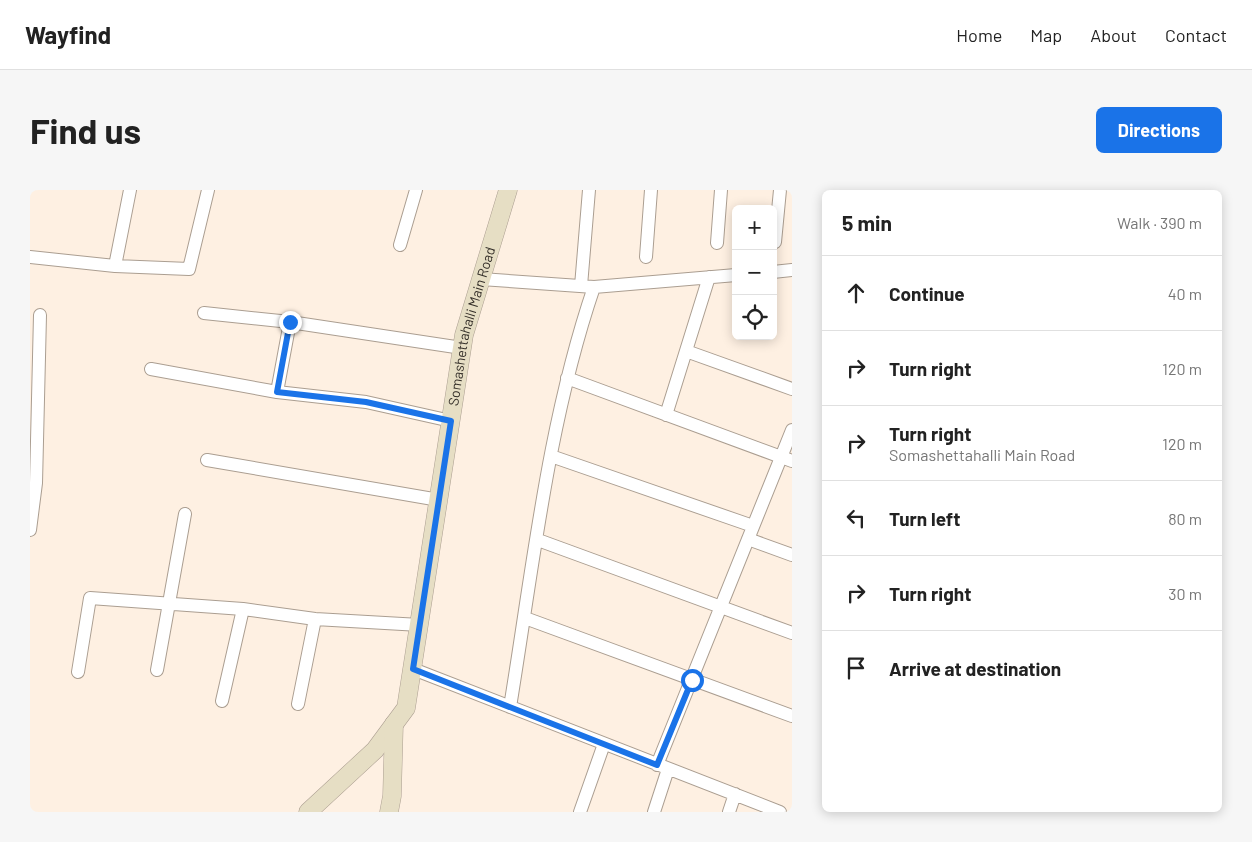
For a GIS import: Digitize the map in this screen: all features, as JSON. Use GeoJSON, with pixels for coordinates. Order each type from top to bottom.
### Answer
{"type":"FeatureCollection","features":[{"type":"Feature","properties":{"kind":"street"},"geometry":{"type":"LineString","coordinates":[[115,266],[130,190]]}},
{"type":"Feature","properties":{"kind":"street"},"geometry":{"type":"LineString","coordinates":[[30,257],[115,266],[188,269],[208,190]]}},
{"type":"Feature","properties":{"kind":"street"},"geometry":{"type":"LineString","coordinates":[[400,245],[416,190]]}},
{"type":"Feature","properties":{"kind":"street","name":"Somashettahalli Main Road"},"geometry":{"type":"LineString","coordinates":[[308,812],[376,750],[406,708],[462,348],[508,190]]}},
{"type":"Feature","properties":{"kind":"street"},"geometry":{"type":"LineString","coordinates":[[581,286],[589,190]]}},
{"type":"Feature","properties":{"kind":"street"},"geometry":{"type":"LineString","coordinates":[[646,257],[651,190]]}},
{"type":"Feature","properties":{"kind":"street"},"geometry":{"type":"LineString","coordinates":[[717,243],[721,190]]}},
{"type":"Feature","properties":{"kind":"street"},"geometry":{"type":"LineString","coordinates":[[777,221],[780,190]]}},
{"type":"Feature","properties":{"kind":"street"},"geometry":{"type":"LineString","coordinates":[[777,272],[792,270]]}},
{"type":"Feature","properties":{"kind":"street"},"geometry":{"type":"LineString","coordinates":[[481,280],[594,287],[732,275]]}},
{"type":"Feature","properties":{"kind":"street"},"geometry":{"type":"LineString","coordinates":[[666,414],[709,277]]}},
{"type":"Feature","properties":{"kind":"street"},"geometry":{"type":"LineString","coordinates":[[510,707],[551,456],[567,378],[594,287]]}},
{"type":"Feature","properties":{"kind":"street"},"geometry":{"type":"LineString","coordinates":[[204,313],[290,322],[462,348]]}},
{"type":"Feature","properties":{"kind":"street"},"geometry":{"type":"LineString","coordinates":[[30,530],[40,315]]}},
{"type":"Feature","properties":{"kind":"street"},"geometry":{"type":"LineString","coordinates":[[277,392],[290,322]]}},
{"type":"Feature","properties":{"kind":"street"},"geometry":{"type":"LineString","coordinates":[[686,351],[792,389]]}},
{"type":"Feature","properties":{"kind":"street"},"geometry":{"type":"LineString","coordinates":[[151,368],[277,392],[366,402],[451,421]]}},
{"type":"Feature","properties":{"kind":"street"},"geometry":{"type":"LineString","coordinates":[[567,378],[787,459]]}},
{"type":"Feature","properties":{"kind":"street"},"geometry":{"type":"LineString","coordinates":[[654,812],[663,767],[692,680],[753,526],[787,459],[792,430]]}},
{"type":"Feature","properties":{"kind":"street"},"geometry":{"type":"LineString","coordinates":[[551,456],[753,526]]}},
{"type":"Feature","properties":{"kind":"street"},"geometry":{"type":"LineString","coordinates":[[207,460],[439,500]]}},
{"type":"Feature","properties":{"kind":"street"},"geometry":{"type":"LineString","coordinates":[[157,670],[171,603],[185,514]]}},
{"type":"Feature","properties":{"kind":"street"},"geometry":{"type":"LineString","coordinates":[[748,538],[792,555]]}},
{"type":"Feature","properties":{"kind":"street"},"geometry":{"type":"LineString","coordinates":[[538,540],[792,633]]}},
{"type":"Feature","properties":{"kind":"street"},"geometry":{"type":"LineString","coordinates":[[78,672],[90,598],[243,609],[315,619],[420,625]]}},
{"type":"Feature","properties":{"kind":"street"},"geometry":{"type":"LineString","coordinates":[[222,701],[243,609]]}},
{"type":"Feature","properties":{"kind":"street"},"geometry":{"type":"LineString","coordinates":[[525,618],[792,716]]}},
{"type":"Feature","properties":{"kind":"street"},"geometry":{"type":"LineString","coordinates":[[298,704],[315,619]]}},
{"type":"Feature","properties":{"kind":"street"},"geometry":{"type":"LineString","coordinates":[[413,669],[780,812]]}},
{"type":"Feature","properties":{"kind":"street"},"geometry":{"type":"LineString","coordinates":[[388,812],[392,796],[394,724]]}},
{"type":"Feature","properties":{"kind":"street"},"geometry":{"type":"LineString","coordinates":[[580,812],[604,744]]}},
{"type":"Feature","properties":{"kind":"street"},"geometry":{"type":"LineString","coordinates":[[729,812],[735,794]]}},
{"type":"Feature","properties":{"kind":"route"},"geometry":{"type":"LineString","coordinates":[[290,322],[277,392],[366,402],[451,421],[413,669],[657,765],[692,680]]}}]}
